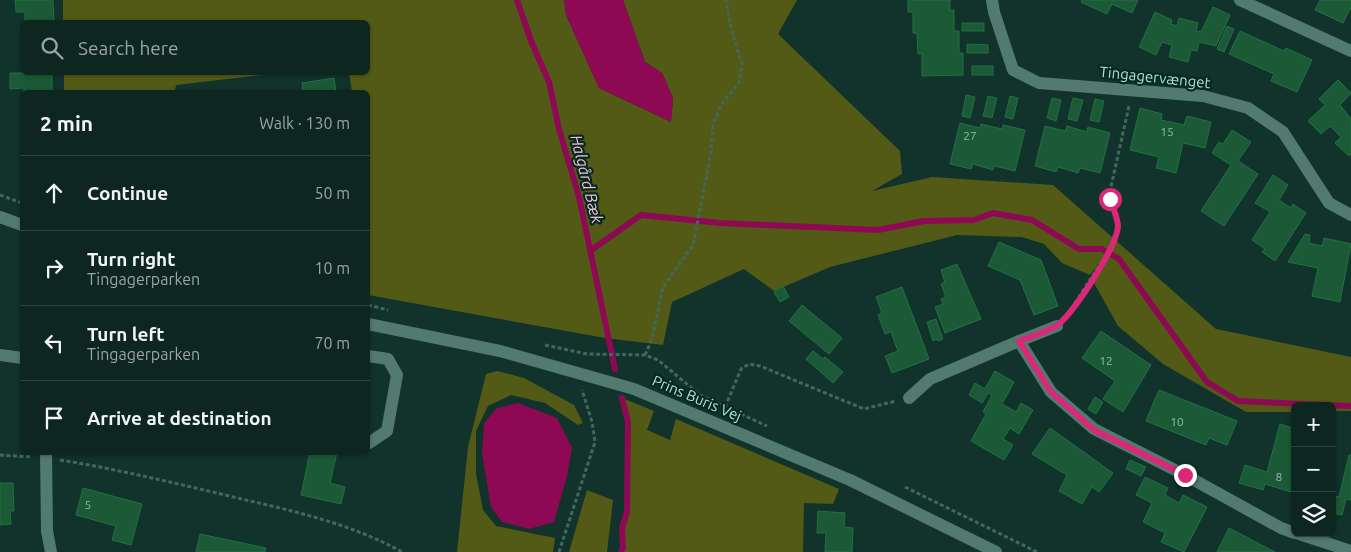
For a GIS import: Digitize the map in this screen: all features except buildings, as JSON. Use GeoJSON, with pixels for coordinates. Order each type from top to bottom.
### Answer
{"type":"FeatureCollection","features":[{"type":"Feature","properties":{"kind":"street","name":"Tingagervænget"},"geometry":{"type":"LineString","coordinates":[[992,0],[994,12],[1013,70],[1039,83],[1203,96],[1248,108],[1283,132],[1329,203],[1351,215]]}},
{"type":"Feature","properties":{"kind":"street"},"geometry":{"type":"LineString","coordinates":[[1240,0],[1351,51]]}},
{"type":"Feature","properties":{"kind":"street"},"geometry":{"type":"LineString","coordinates":[[0,217],[20,224]]}},
{"type":"Feature","properties":{"kind":"street","name":"Prins Buris Vej"},"geometry":{"type":"LineString","coordinates":[[370,324],[500,351],[634,389],[850,480],[996,552]]}},
{"type":"Feature","properties":{"kind":"street"},"geometry":{"type":"LineString","coordinates":[[909,398],[930,379],[1057,326]]}},
{"type":"Feature","properties":{"kind":"street"},"geometry":{"type":"LineString","coordinates":[[1019,341],[1051,392],[1094,430],[1185,475],[1281,528],[1291,532]]}},
{"type":"Feature","properties":{"kind":"street"},"geometry":{"type":"LineString","coordinates":[[0,355],[20,358]]}},
{"type":"Feature","properties":{"kind":"street"},"geometry":{"type":"LineString","coordinates":[[370,356],[388,360],[397,375],[387,431],[370,442]]}},
{"type":"Feature","properties":{"kind":"street"},"geometry":{"type":"LineString","coordinates":[[46,455],[47,531],[51,552]]}},
{"type":"Feature","properties":{"kind":"street"},"geometry":{"type":"LineString","coordinates":[[1307,537],[1351,551]]}},
{"type":"Feature","properties":{"kind":"path"},"geometry":{"type":"LineString","coordinates":[[645,355],[652,339],[663,288],[693,245],[710,153],[712,124],[723,102],[739,83],[742,64],[731,29],[726,0]]}},
{"type":"Feature","properties":{"kind":"path"},"geometry":{"type":"LineString","coordinates":[[1057,326],[1070,312],[1116,239],[1118,224],[1110,191],[1133,90]]}},
{"type":"Feature","properties":{"kind":"path"},"geometry":{"type":"LineString","coordinates":[[0,194],[20,201]]}},
{"type":"Feature","properties":{"kind":"path"},"geometry":{"type":"LineString","coordinates":[[587,354],[630,354]]}},
{"type":"Feature","properties":{"kind":"path"},"geometry":{"type":"LineString","coordinates":[[725,407],[741,369],[749,364],[760,366],[864,408],[909,398]]}},
{"type":"Feature","properties":{"kind":"path"},"geometry":{"type":"LineString","coordinates":[[560,552],[595,442],[592,422],[582,394],[584,375]]}},
{"type":"Feature","properties":{"kind":"path"},"geometry":{"type":"LineString","coordinates":[[0,454],[20,454]]}},
{"type":"Feature","properties":{"kind":"path"},"geometry":{"type":"LineString","coordinates":[[46,455],[316,516],[370,535],[402,552]]}},
{"type":"Feature","properties":{"kind":"green space"},"geometry":{"type":"Polygon","coordinates":[[[63,0],[564,0],[566,15],[599,88],[671,122],[673,98],[662,73],[645,62],[623,0],[797,0],[778,34],[900,151],[902,174],[872,191],[932,177],[1053,185],[1216,329],[1351,357],[1351,411],[1336,411],[1336,402],[1291,402],[1291,412],[1246,412],[1163,364],[1118,326],[1094,283],[1106,264],[1101,261],[1090,275],[1062,263],[1044,244],[1022,237],[957,235],[830,267],[774,291],[744,269],[672,302],[663,345],[605,338],[370,295],[370,90],[352,90],[349,75],[370,75],[370,20],[63,20],[63,0]]]}},
{"type":"Feature","properties":{"kind":"green space"},"geometry":{"type":"Polygon","coordinates":[[[64,75],[263,75],[176,85],[175,90],[64,90],[64,75]]]}},
{"type":"Feature","properties":{"kind":"green space"},"geometry":{"type":"Polygon","coordinates":[[[497,371],[524,378],[574,405],[583,423],[578,425],[545,403],[511,395],[488,406],[476,431],[476,474],[483,510],[496,526],[555,538],[553,552],[457,552],[468,447],[486,374],[497,371]]]}},
{"type":"Feature","properties":{"kind":"green space"},"geometry":{"type":"Polygon","coordinates":[[[622,398],[654,411],[647,430],[670,440],[676,419],[839,489],[833,504],[804,503],[803,552],[621,552],[623,548],[622,528],[627,512],[628,422],[622,398]]]}},
{"type":"Feature","properties":{"kind":"green space"},"geometry":{"type":"Polygon","coordinates":[[[587,490],[613,500],[607,552],[569,552],[587,490]]]}},
{"type":"Feature","properties":{"kind":"shaded area"},"geometry":{"type":"Polygon","coordinates":[[[564,0],[623,0],[645,62],[662,73],[673,98],[671,122],[599,88],[566,15],[564,0]]]}},
{"type":"Feature","properties":{"kind":"shaded area"},"geometry":{"type":"Polygon","coordinates":[[[518,403],[557,418],[572,448],[567,476],[554,522],[529,529],[502,522],[491,507],[482,454],[484,423],[497,408],[518,403]]]}},
{"type":"Feature","properties":{"kind":"waterway","name":"Halgård Bæk"},"geometry":{"type":"LineString","coordinates":[[517,0],[531,41],[549,82],[559,129],[579,197],[615,369]]}},
{"type":"Feature","properties":{"kind":"waterway"},"geometry":{"type":"LineString","coordinates":[[590,251],[641,215],[720,223],[878,230],[924,221],[974,220],[993,213],[1032,220],[1079,249],[1102,249],[1119,259],[1207,382],[1238,401],[1351,406]]}},
{"type":"Feature","properties":{"kind":"waterway","name":"Halgård Bæk"},"geometry":{"type":"LineString","coordinates":[[621,552],[623,548],[622,528],[627,512],[628,422],[622,398]]}},
{"type":"Feature","properties":{"kind":"route"},"geometry":{"type":"LineString","coordinates":[[1110,199],[1118,224],[1117,234],[1103,262],[1070,312],[1057,326],[1019,341],[1051,392],[1094,430],[1185,475]]}}]}
